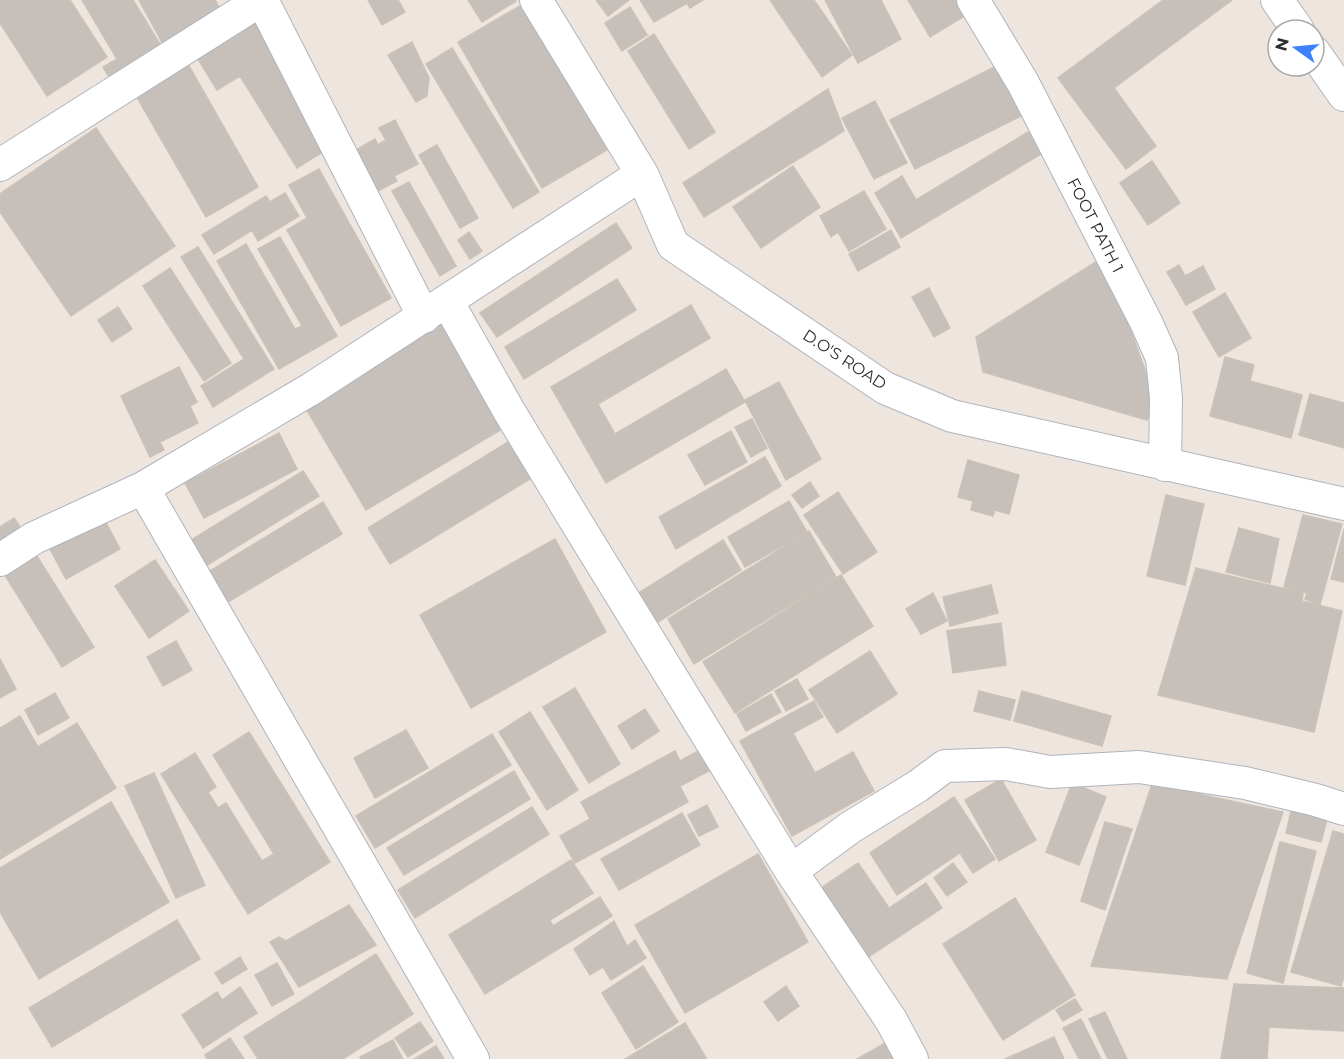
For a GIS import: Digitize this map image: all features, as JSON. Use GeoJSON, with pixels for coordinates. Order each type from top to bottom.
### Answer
{"type":"FeatureCollection","features":[{"type":"Feature","properties":{"kind":"street"},"geometry":{"type":"LineString","coordinates":[[0,165],[262,0],[436,309],[509,411],[790,871],[891,1020],[912,1059]]}},
{"type":"Feature","properties":{"kind":"street","name":"D.O'S ROAD"},"geometry":{"type":"LineString","coordinates":[[536,0],[642,174],[673,245],[885,388],[952,416],[1344,504]]}},
{"type":"Feature","properties":{"kind":"street","name":"FOOT PATH 1"},"geometry":{"type":"LineString","coordinates":[[974,0],[1023,83],[1146,322],[1162,358],[1166,398],[1165,465]]}},
{"type":"Feature","properties":{"kind":"street"},"geometry":{"type":"LineString","coordinates":[[1277,0],[1290,18]]}},
{"type":"Feature","properties":{"kind":"street"},"geometry":{"type":"LineString","coordinates":[[1326,69],[1344,95]]}},
{"type":"Feature","properties":{"kind":"street"},"geometry":{"type":"LineString","coordinates":[[0,560],[34,538],[143,488],[311,389],[642,174]]}},
{"type":"Feature","properties":{"kind":"street"},"geometry":{"type":"LineString","coordinates":[[143,488],[473,1059]]}},
{"type":"Feature","properties":{"kind":"street"},"geometry":{"type":"LineString","coordinates":[[790,871],[851,827],[918,786],[945,766],[1006,764],[1050,772],[1139,767],[1245,783],[1344,809]]}},
{"type":"Feature","properties":{"kind":"building"},"geometry":{"type":"Polygon","coordinates":[[[0,0],[70,0],[107,57],[47,96],[0,23],[0,0]]]}},
{"type":"Feature","properties":{"kind":"building"},"geometry":{"type":"Polygon","coordinates":[[[82,0],[133,0],[166,54],[114,85],[103,67],[117,59],[82,0]]]}},
{"type":"Feature","properties":{"kind":"building"},"geometry":{"type":"Polygon","coordinates":[[[139,0],[215,0],[222,12],[164,46],[139,0]]]}},
{"type":"Feature","properties":{"kind":"building"},"geometry":{"type":"Polygon","coordinates":[[[368,0],[398,0],[405,12],[382,25],[368,0]]]}},
{"type":"Feature","properties":{"kind":"building"},"geometry":{"type":"Polygon","coordinates":[[[468,0],[515,0],[516,1],[482,22],[468,0]]]}},
{"type":"Feature","properties":{"kind":"building"},"geometry":{"type":"Polygon","coordinates":[[[596,0],[629,0],[608,16],[596,0]]]}},
{"type":"Feature","properties":{"kind":"building"},"geometry":{"type":"Polygon","coordinates":[[[640,0],[703,0],[690,8],[687,3],[654,22],[640,0]]]}},
{"type":"Feature","properties":{"kind":"building"},"geometry":{"type":"Polygon","coordinates":[[[770,0],[814,0],[852,55],[822,77],[770,0]]]}},
{"type":"Feature","properties":{"kind":"building"},"geometry":{"type":"Polygon","coordinates":[[[825,0],[881,0],[901,39],[858,63],[825,0]]]}},
{"type":"Feature","properties":{"kind":"building"},"geometry":{"type":"Polygon","coordinates":[[[908,0],[957,0],[966,15],[930,37],[908,0]]]}},
{"type":"Feature","properties":{"kind":"building"},"geometry":{"type":"Polygon","coordinates":[[[1163,0],[1232,0],[1114,88],[1156,146],[1126,169],[1058,78],[1163,0]]]}},
{"type":"Feature","properties":{"kind":"building"},"geometry":{"type":"Polygon","coordinates":[[[523,4],[607,150],[542,188],[458,42],[523,4]]]}},
{"type":"Feature","properties":{"kind":"building"},"geometry":{"type":"Polygon","coordinates":[[[630,7],[647,35],[622,51],[605,23],[630,7]]]}},
{"type":"Feature","properties":{"kind":"building"},"geometry":{"type":"Polygon","coordinates":[[[257,18],[334,145],[297,168],[240,76],[217,90],[196,56],[257,18]]]}},
{"type":"Feature","properties":{"kind":"building"},"geometry":{"type":"Polygon","coordinates":[[[654,34],[715,132],[689,149],[628,51],[654,34]]]}},
{"type":"Feature","properties":{"kind":"building"},"geometry":{"type":"Polygon","coordinates":[[[412,42],[429,78],[427,96],[416,102],[388,55],[412,42]]]}},
{"type":"Feature","properties":{"kind":"building"},"geometry":{"type":"Polygon","coordinates":[[[452,48],[539,192],[513,208],[426,64],[452,48]]]}},
{"type":"Feature","properties":{"kind":"building"},"geometry":{"type":"Polygon","coordinates":[[[1006,61],[1031,111],[915,169],[890,120],[1006,61]]]}},
{"type":"Feature","properties":{"kind":"building"},"geometry":{"type":"Polygon","coordinates":[[[188,64],[258,187],[206,217],[135,94],[188,64]]]}},
{"type":"Feature","properties":{"kind":"building"},"geometry":{"type":"Polygon","coordinates":[[[828,89],[844,131],[704,217],[683,183],[828,89]]]}},
{"type":"Feature","properties":{"kind":"building"},"geometry":{"type":"Polygon","coordinates":[[[875,101],[907,163],[874,179],[842,118],[875,101]]]}},
{"type":"Feature","properties":{"kind":"building"},"geometry":{"type":"Polygon","coordinates":[[[395,120],[418,164],[394,176],[397,181],[376,192],[354,151],[375,139],[378,145],[386,140],[379,128],[395,120]]]}},
{"type":"Feature","properties":{"kind":"building"},"geometry":{"type":"Polygon","coordinates":[[[96,128],[175,246],[71,316],[0,212],[0,194],[96,128]]]}},
{"type":"Feature","properties":{"kind":"building"},"geometry":{"type":"Polygon","coordinates":[[[1028,132],[1041,154],[901,238],[875,193],[902,176],[916,200],[1028,132]]]}},
{"type":"Feature","properties":{"kind":"building"},"geometry":{"type":"Polygon","coordinates":[[[437,145],[478,218],[460,228],[419,155],[437,145]]]}},
{"type":"Feature","properties":{"kind":"building"},"geometry":{"type":"Polygon","coordinates":[[[1152,161],[1180,203],[1148,225],[1120,183],[1152,161]]]}},
{"type":"Feature","properties":{"kind":"building"},"geometry":{"type":"Polygon","coordinates":[[[793,166],[820,207],[761,248],[733,207],[793,166]]]}},
{"type":"Feature","properties":{"kind":"building"},"geometry":{"type":"Polygon","coordinates":[[[319,169],[391,298],[341,326],[287,230],[307,218],[289,185],[319,169]]]}},
{"type":"Feature","properties":{"kind":"building"},"geometry":{"type":"Polygon","coordinates":[[[409,182],[456,266],[440,276],[392,191],[409,182]]]}},
{"type":"Feature","properties":{"kind":"building"},"geometry":{"type":"Polygon","coordinates":[[[864,191],[886,229],[849,251],[838,232],[831,237],[820,216],[864,191]]]}},
{"type":"Feature","properties":{"kind":"building"},"geometry":{"type":"Polygon","coordinates":[[[285,193],[299,216],[258,241],[252,230],[214,254],[202,235],[266,196],[270,202],[285,193]]]}},
{"type":"Feature","properties":{"kind":"building"},"geometry":{"type":"Polygon","coordinates":[[[616,223],[632,248],[497,337],[480,313],[616,223]]]}},
{"type":"Feature","properties":{"kind":"building"},"geometry":{"type":"Polygon","coordinates":[[[891,230],[900,247],[858,271],[849,254],[891,230]]]}},
{"type":"Feature","properties":{"kind":"building"},"geometry":{"type":"Polygon","coordinates":[[[469,232],[482,251],[470,259],[458,240],[469,232]]]}},
{"type":"Feature","properties":{"kind":"building"},"geometry":{"type":"Polygon","coordinates":[[[280,237],[337,336],[279,369],[217,261],[246,244],[295,329],[302,326],[258,249],[280,237]]]}},
{"type":"Feature","properties":{"kind":"building"},"geometry":{"type":"Polygon","coordinates":[[[198,247],[274,369],[213,407],[201,386],[244,359],[181,257],[198,247]]]}},
{"type":"Feature","properties":{"kind":"building"},"geometry":{"type":"Polygon","coordinates":[[[1104,257],[1156,400],[1147,420],[983,372],[976,337],[1104,257]]]}},
{"type":"Feature","properties":{"kind":"building"},"geometry":{"type":"Polygon","coordinates":[[[1179,265],[1185,276],[1203,266],[1215,289],[1186,305],[1167,272],[1179,265]]]}},
{"type":"Feature","properties":{"kind":"building"},"geometry":{"type":"Polygon","coordinates":[[[170,268],[231,363],[204,381],[143,286],[170,268]]]}},
{"type":"Feature","properties":{"kind":"building"},"geometry":{"type":"Polygon","coordinates":[[[617,279],[636,310],[524,379],[505,347],[617,279]]]}},
{"type":"Feature","properties":{"kind":"building"},"geometry":{"type":"Polygon","coordinates":[[[929,288],[950,328],[934,337],[912,297],[929,288]]]}},
{"type":"Feature","properties":{"kind":"building"},"geometry":{"type":"Polygon","coordinates":[[[1225,293],[1251,338],[1219,357],[1193,312],[1225,293]]]}},
{"type":"Feature","properties":{"kind":"building"},"geometry":{"type":"Polygon","coordinates":[[[691,305],[710,338],[598,404],[615,434],[726,369],[745,402],[606,483],[551,387],[691,305]]]}},
{"type":"Feature","properties":{"kind":"building"},"geometry":{"type":"Polygon","coordinates":[[[118,307],[132,329],[112,342],[98,320],[118,307]]]}},
{"type":"Feature","properties":{"kind":"building"},"geometry":{"type":"Polygon","coordinates":[[[441,325],[502,429],[366,510],[305,407],[441,325]]]}},
{"type":"Feature","properties":{"kind":"building"},"geometry":{"type":"Polygon","coordinates":[[[1225,357],[1254,365],[1250,381],[1302,395],[1291,438],[1210,416],[1225,357]]]}},
{"type":"Feature","properties":{"kind":"building"},"geometry":{"type":"Polygon","coordinates":[[[179,367],[197,402],[190,406],[198,423],[160,442],[164,450],[150,457],[121,396],[179,367]]]}},
{"type":"Feature","properties":{"kind":"building"},"geometry":{"type":"Polygon","coordinates":[[[779,382],[821,459],[786,480],[745,400],[779,382]]]}},
{"type":"Feature","properties":{"kind":"building"},"geometry":{"type":"Polygon","coordinates":[[[1310,394],[1344,403],[1344,448],[1299,435],[1310,394]]]}},
{"type":"Feature","properties":{"kind":"building"},"geometry":{"type":"Polygon","coordinates":[[[752,419],[767,448],[751,457],[735,427],[752,419]]]}},
{"type":"Feature","properties":{"kind":"building"},"geometry":{"type":"Polygon","coordinates":[[[731,431],[747,462],[705,485],[688,455],[731,431]]]}},
{"type":"Feature","properties":{"kind":"building"},"geometry":{"type":"Polygon","coordinates":[[[279,433],[297,469],[204,518],[185,483],[279,433]]]}},
{"type":"Feature","properties":{"kind":"building"},"geometry":{"type":"Polygon","coordinates":[[[508,442],[530,479],[390,564],[368,528],[508,442]]]}},
{"type":"Feature","properties":{"kind":"building"},"geometry":{"type":"Polygon","coordinates":[[[765,457],[781,486],[676,549],[659,517],[765,457]]]}},
{"type":"Feature","properties":{"kind":"building"},"geometry":{"type":"Polygon","coordinates":[[[968,460],[1019,475],[1009,514],[995,510],[993,516],[971,510],[973,501],[958,497],[968,460]]]}},
{"type":"Feature","properties":{"kind":"building"},"geometry":{"type":"Polygon","coordinates":[[[303,471],[319,496],[204,567],[188,542],[303,471]]]}},
{"type":"Feature","properties":{"kind":"building"},"geometry":{"type":"Polygon","coordinates":[[[810,482],[819,496],[802,508],[792,495],[810,482]]]}},
{"type":"Feature","properties":{"kind":"building"},"geometry":{"type":"Polygon","coordinates":[[[838,492],[877,552],[843,574],[804,515],[838,492]]]}},
{"type":"Feature","properties":{"kind":"building"},"geometry":{"type":"Polygon","coordinates":[[[1166,495],[1204,504],[1185,585],[1147,576],[1166,495]]]}},
{"type":"Feature","properties":{"kind":"building"},"geometry":{"type":"Polygon","coordinates":[[[789,501],[807,532],[745,567],[728,537],[789,501]]]}},
{"type":"Feature","properties":{"kind":"building"},"geometry":{"type":"Polygon","coordinates":[[[323,502],[342,534],[223,605],[205,574],[323,502]]]}},
{"type":"Feature","properties":{"kind":"building"},"geometry":{"type":"Polygon","coordinates":[[[97,506],[120,549],[66,579],[43,536],[97,506]]]}},
{"type":"Feature","properties":{"kind":"building"},"geometry":{"type":"Polygon","coordinates":[[[1303,515],[1342,524],[1320,605],[1305,599],[1307,593],[1284,587],[1303,515]]]}},
{"type":"Feature","properties":{"kind":"building"},"geometry":{"type":"Polygon","coordinates":[[[14,518],[26,536],[0,553],[0,527],[14,518]]]}},
{"type":"Feature","properties":{"kind":"building"},"geometry":{"type":"Polygon","coordinates":[[[1239,528],[1279,539],[1270,583],[1226,572],[1239,528]]]}},
{"type":"Feature","properties":{"kind":"building"},"geometry":{"type":"Polygon","coordinates":[[[1344,529],[1344,582],[1331,579],[1344,529]]]}},
{"type":"Feature","properties":{"kind":"building"},"geometry":{"type":"Polygon","coordinates":[[[809,531],[836,577],[694,664],[668,619],[809,531]]]}},
{"type":"Feature","properties":{"kind":"building"},"geometry":{"type":"Polygon","coordinates":[[[555,539],[606,632],[471,708],[420,615],[555,539]]]}},
{"type":"Feature","properties":{"kind":"building"},"geometry":{"type":"Polygon","coordinates":[[[723,540],[741,570],[655,624],[637,594],[723,540]]]}},
{"type":"Feature","properties":{"kind":"building"},"geometry":{"type":"Polygon","coordinates":[[[35,553],[94,647],[62,667],[3,572],[35,553]]]}},
{"type":"Feature","properties":{"kind":"building"},"geometry":{"type":"Polygon","coordinates":[[[155,560],[189,611],[149,638],[115,586],[155,560]]]}},
{"type":"Feature","properties":{"kind":"building"},"geometry":{"type":"Polygon","coordinates":[[[1196,568],[1303,593],[1302,601],[1342,611],[1314,732],[1158,695],[1196,568]]]}},
{"type":"Feature","properties":{"kind":"building"},"geometry":{"type":"Polygon","coordinates":[[[841,575],[873,626],[735,713],[703,662],[841,575]]]}},
{"type":"Feature","properties":{"kind":"building"},"geometry":{"type":"Polygon","coordinates":[[[991,585],[998,613],[950,626],[943,597],[991,585]]]}},
{"type":"Feature","properties":{"kind":"building"},"geometry":{"type":"Polygon","coordinates":[[[933,593],[947,621],[921,634],[906,609],[933,593]]]}},
{"type":"Feature","properties":{"kind":"building"},"geometry":{"type":"Polygon","coordinates":[[[1001,623],[1006,665],[953,673],[947,631],[1001,623]]]}},
{"type":"Feature","properties":{"kind":"building"},"geometry":{"type":"Polygon","coordinates":[[[176,641],[192,670],[163,686],[147,657],[176,641]]]}},
{"type":"Feature","properties":{"kind":"building"},"geometry":{"type":"Polygon","coordinates":[[[870,651],[897,694],[837,733],[809,690],[870,651]]]}},
{"type":"Feature","properties":{"kind":"building"},"geometry":{"type":"Polygon","coordinates":[[[0,659],[16,689],[0,698],[0,659]]]}},
{"type":"Feature","properties":{"kind":"building"},"geometry":{"type":"Polygon","coordinates":[[[797,679],[808,699],[786,711],[775,691],[797,679]]]}},
{"type":"Feature","properties":{"kind":"building"},"geometry":{"type":"Polygon","coordinates":[[[575,688],[620,764],[589,783],[543,707],[575,688]]]}},
{"type":"Feature","properties":{"kind":"building"},"geometry":{"type":"Polygon","coordinates":[[[979,691],[1015,700],[1010,720],[974,711],[979,691]]]}},
{"type":"Feature","properties":{"kind":"building"},"geometry":{"type":"Polygon","coordinates":[[[1022,691],[1111,716],[1102,746],[1014,721],[1022,691]]]}},
{"type":"Feature","properties":{"kind":"building"},"geometry":{"type":"Polygon","coordinates":[[[55,693],[69,718],[38,735],[25,710],[55,693]]]}},
{"type":"Feature","properties":{"kind":"building"},"geometry":{"type":"Polygon","coordinates":[[[771,694],[781,712],[746,731],[737,714],[771,694]]]}},
{"type":"Feature","properties":{"kind":"building"},"geometry":{"type":"Polygon","coordinates":[[[814,701],[823,717],[793,733],[815,773],[853,752],[874,791],[792,836],[740,741],[814,701]]]}},
{"type":"Feature","properties":{"kind":"building"},"geometry":{"type":"Polygon","coordinates":[[[645,709],[659,731],[632,749],[618,726],[645,709]]]}},
{"type":"Feature","properties":{"kind":"building"},"geometry":{"type":"Polygon","coordinates":[[[530,712],[578,790],[547,810],[499,732],[530,712]]]}},
{"type":"Feature","properties":{"kind":"building"},"geometry":{"type":"Polygon","coordinates":[[[20,716],[38,747],[77,723],[116,788],[0,859],[0,728],[20,716]]]}},
{"type":"Feature","properties":{"kind":"building"},"geometry":{"type":"Polygon","coordinates":[[[406,730],[428,768],[375,798],[354,758],[406,730]]]}},
{"type":"Feature","properties":{"kind":"building"},"geometry":{"type":"Polygon","coordinates":[[[249,732],[330,862],[248,914],[161,774],[195,753],[216,787],[208,792],[218,808],[226,803],[262,861],[274,854],[213,755],[249,732]]]}},
{"type":"Feature","properties":{"kind":"building"},"geometry":{"type":"Polygon","coordinates":[[[492,734],[511,765],[375,848],[356,816],[492,734]]]}},
{"type":"Feature","properties":{"kind":"building"},"geometry":{"type":"Polygon","coordinates":[[[675,751],[680,761],[698,751],[709,771],[680,786],[688,802],[575,863],[560,836],[590,819],[581,802],[675,751]]]}},
{"type":"Feature","properties":{"kind":"building"},"geometry":{"type":"Polygon","coordinates":[[[514,771],[530,799],[404,875],[387,848],[514,771]]]}},
{"type":"Feature","properties":{"kind":"building"},"geometry":{"type":"Polygon","coordinates":[[[154,773],[205,885],[176,898],[125,786],[154,773]]]}},
{"type":"Feature","properties":{"kind":"building"},"geometry":{"type":"Polygon","coordinates":[[[1001,779],[1036,840],[999,861],[965,800],[1001,779]]]}},
{"type":"Feature","properties":{"kind":"building"},"geometry":{"type":"Polygon","coordinates":[[[1072,783],[1106,797],[1079,865],[1046,852],[1072,783]]]}},
{"type":"Feature","properties":{"kind":"building"},"geometry":{"type":"Polygon","coordinates":[[[1152,784],[1283,812],[1227,979],[1091,966],[1152,784]]]}},
{"type":"Feature","properties":{"kind":"building"},"geometry":{"type":"Polygon","coordinates":[[[954,797],[995,859],[973,873],[960,853],[897,895],[870,853],[954,797]]]}},
{"type":"Feature","properties":{"kind":"building"},"geometry":{"type":"Polygon","coordinates":[[[111,802],[169,902],[39,979],[0,912],[0,868],[111,802]]]}},
{"type":"Feature","properties":{"kind":"building"},"geometry":{"type":"Polygon","coordinates":[[[1293,803],[1329,812],[1321,842],[1286,833],[1293,803]]]}},
{"type":"Feature","properties":{"kind":"building"},"geometry":{"type":"Polygon","coordinates":[[[707,805],[718,827],[699,836],[688,815],[707,805]]]}},
{"type":"Feature","properties":{"kind":"building"},"geometry":{"type":"Polygon","coordinates":[[[532,807],[549,834],[415,918],[398,890],[532,807]]]}},
{"type":"Feature","properties":{"kind":"building"},"geometry":{"type":"Polygon","coordinates":[[[682,813],[700,845],[619,890],[601,859],[682,813]]]}},
{"type":"Feature","properties":{"kind":"building"},"geometry":{"type":"Polygon","coordinates":[[[1105,822],[1132,829],[1105,910],[1081,901],[1105,822]]]}},
{"type":"Feature","properties":{"kind":"building"},"geometry":{"type":"Polygon","coordinates":[[[1333,831],[1344,834],[1344,977],[1341,986],[1291,972],[1333,831]]]}},
{"type":"Feature","properties":{"kind":"building"},"geometry":{"type":"Polygon","coordinates":[[[1280,842],[1316,851],[1283,983],[1247,973],[1280,842]]]}},
{"type":"Feature","properties":{"kind":"building"},"geometry":{"type":"Polygon","coordinates":[[[758,854],[808,942],[685,1013],[635,925],[758,854]]]}},
{"type":"Feature","properties":{"kind":"building"},"geometry":{"type":"Polygon","coordinates":[[[571,860],[593,893],[550,920],[553,926],[600,897],[612,916],[485,994],[449,935],[571,860]]]}},
{"type":"Feature","properties":{"kind":"building"},"geometry":{"type":"Polygon","coordinates":[[[858,863],[889,908],[926,883],[942,908],[867,958],[821,888],[858,863]]]}},
{"type":"Feature","properties":{"kind":"building"},"geometry":{"type":"Polygon","coordinates":[[[953,863],[967,882],[947,896],[934,878],[953,863]]]}},
{"type":"Feature","properties":{"kind":"building"},"geometry":{"type":"Polygon","coordinates":[[[1015,898],[1075,995],[1003,1040],[943,944],[1015,898]]]}},
{"type":"Feature","properties":{"kind":"building"},"geometry":{"type":"Polygon","coordinates":[[[349,905],[376,945],[299,987],[270,942],[279,937],[286,941],[349,905]]]}},
{"type":"Feature","properties":{"kind":"building"},"geometry":{"type":"Polygon","coordinates":[[[177,920],[200,959],[52,1047],[29,1008],[177,920]]]}},
{"type":"Feature","properties":{"kind":"building"},"geometry":{"type":"Polygon","coordinates":[[[614,921],[627,946],[635,940],[646,958],[611,980],[603,967],[590,975],[574,949],[614,921]]]}},
{"type":"Feature","properties":{"kind":"building"},"geometry":{"type":"Polygon","coordinates":[[[376,954],[413,1014],[343,1059],[258,1059],[244,1037],[376,954]]]}},
{"type":"Feature","properties":{"kind":"building"},"geometry":{"type":"Polygon","coordinates":[[[240,957],[247,969],[222,984],[215,973],[240,957]]]}},
{"type":"Feature","properties":{"kind":"building"},"geometry":{"type":"Polygon","coordinates":[[[277,963],[294,994],[272,1006],[255,975],[277,963]]]}},
{"type":"Feature","properties":{"kind":"building"},"geometry":{"type":"Polygon","coordinates":[[[643,966],[678,1022],[636,1049],[602,993],[643,966]]]}},
{"type":"Feature","properties":{"kind":"building"},"geometry":{"type":"Polygon","coordinates":[[[1234,984],[1344,988],[1344,1031],[1269,1027],[1267,1059],[1221,1059],[1234,984]]]}},
{"type":"Feature","properties":{"kind":"building"},"geometry":{"type":"Polygon","coordinates":[[[786,986],[799,1006],[778,1021],[764,1002],[786,986]]]}},
{"type":"Feature","properties":{"kind":"building"},"geometry":{"type":"Polygon","coordinates":[[[240,987],[257,1013],[203,1048],[182,1015],[217,992],[222,1000],[240,987]]]}},
{"type":"Feature","properties":{"kind":"building"},"geometry":{"type":"Polygon","coordinates":[[[1075,999],[1082,1010],[1063,1021],[1056,1010],[1075,999]]]}},
{"type":"Feature","properties":{"kind":"building"},"geometry":{"type":"Polygon","coordinates":[[[1105,1012],[1127,1059],[1108,1059],[1089,1019],[1105,1012]]]}},
{"type":"Feature","properties":{"kind":"building"},"geometry":{"type":"Polygon","coordinates":[[[1081,1019],[1101,1059],[1079,1059],[1063,1028],[1081,1019]]]}},
{"type":"Feature","properties":{"kind":"building"},"geometry":{"type":"Polygon","coordinates":[[[420,1022],[433,1041],[408,1057],[395,1038],[420,1022]]]}},
{"type":"Feature","properties":{"kind":"building"},"geometry":{"type":"Polygon","coordinates":[[[685,1023],[706,1058],[625,1059],[685,1023]]]}},
{"type":"Feature","properties":{"kind":"building"},"geometry":{"type":"Polygon","coordinates":[[[1054,1037],[1064,1059],[1005,1059],[1054,1037]]]}},
{"type":"Feature","properties":{"kind":"building"},"geometry":{"type":"Polygon","coordinates":[[[230,1038],[244,1059],[207,1059],[205,1055],[230,1038]]]}},
{"type":"Feature","properties":{"kind":"building"},"geometry":{"type":"Polygon","coordinates":[[[894,1038],[906,1059],[857,1059],[894,1038]]]}},
{"type":"Feature","properties":{"kind":"building"},"geometry":{"type":"Polygon","coordinates":[[[393,1040],[403,1059],[361,1059],[360,1057],[393,1040]]]}},
{"type":"Feature","properties":{"kind":"building"},"geometry":{"type":"Polygon","coordinates":[[[436,1046],[444,1059],[414,1059],[436,1046]]]}}]}
